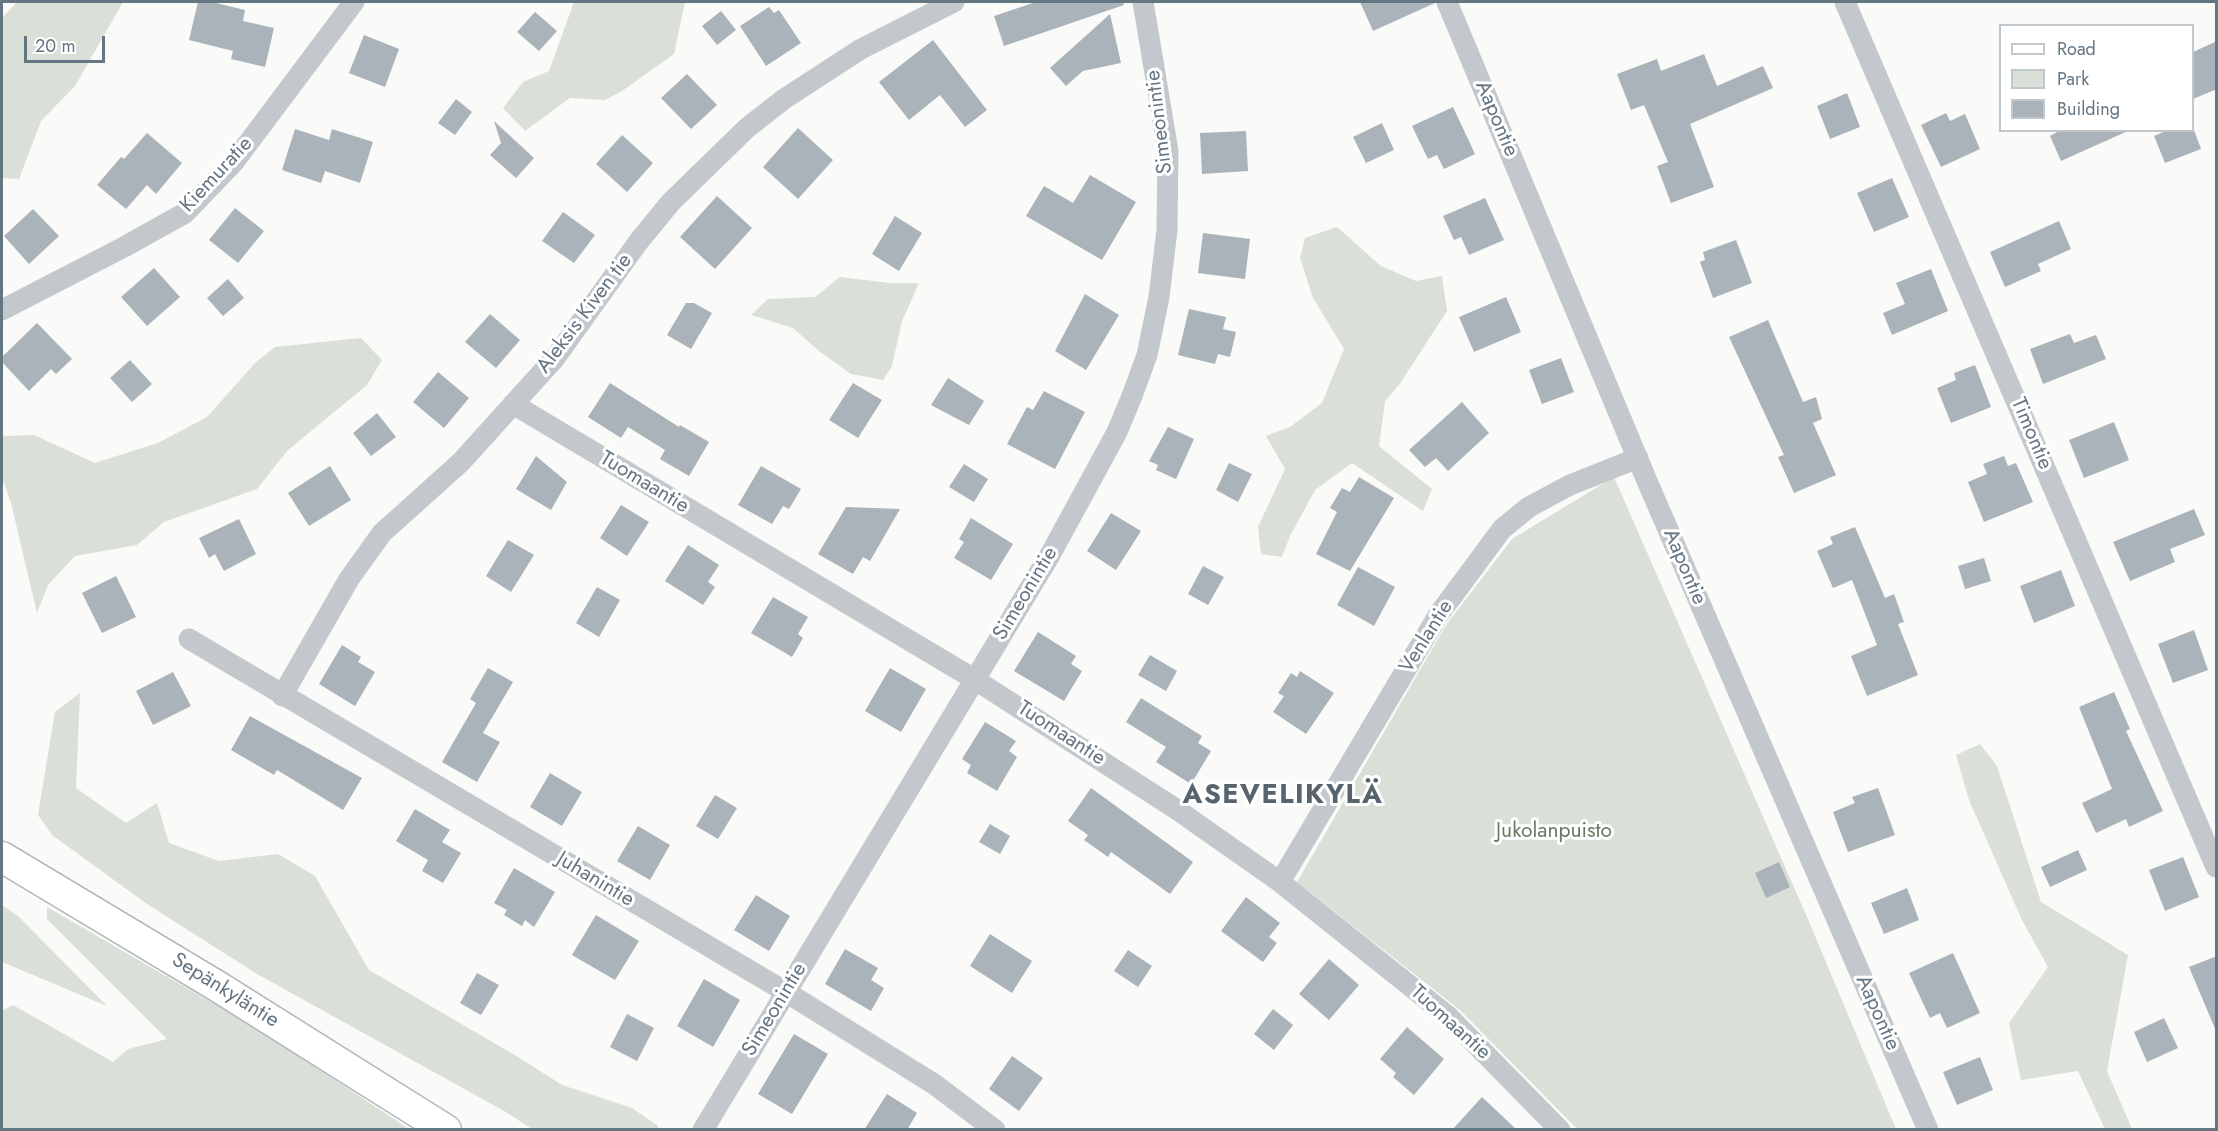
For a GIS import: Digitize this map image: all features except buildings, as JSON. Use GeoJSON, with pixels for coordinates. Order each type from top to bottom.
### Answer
{"type":"FeatureCollection","features":[{"type":"Feature","properties":{"kind":"main road","name":"Sepänkyläntie"},"geometry":{"type":"LineString","coordinates":[[2,857],[218,986],[446,1130]]}},
{"type":"Feature","properties":{"kind":"street","name":"Kiemuratie"},"geometry":{"type":"LineString","coordinates":[[2,310],[185,213],[234,162],[354,2]]}},
{"type":"Feature","properties":{"kind":"street","name":"Aleksis Kiven tie"},"geometry":{"type":"LineString","coordinates":[[282,696],[349,579],[382,533],[461,462],[555,358],[639,241],[671,202],[747,128],[784,99],[861,49],[954,2]]}},
{"type":"Feature","properties":{"kind":"street","name":"Simeonintie"},"geometry":{"type":"LineString","coordinates":[[703,1130],[1050,555],[1117,432],[1147,355],[1159,297],[1167,230],[1168,151],[1143,2]]}},
{"type":"Feature","properties":{"kind":"street","name":"Aapontie"},"geometry":{"type":"LineString","coordinates":[[1447,2],[1638,458],[1928,1130]]}},
{"type":"Feature","properties":{"kind":"street","name":"Timontie"},"geometry":{"type":"LineString","coordinates":[[1845,2],[2217,867]]}},
{"type":"Feature","properties":{"kind":"street","name":"Tuomaantie"},"geometry":{"type":"LineString","coordinates":[[513,404],[974,679],[1132,779],[1280,882],[1449,1017],[1560,1130]]}},
{"type":"Feature","properties":{"kind":"street","name":"Venlantie"},"geometry":{"type":"LineString","coordinates":[[1280,882],[1439,614],[1502,529],[1529,507],[1570,485],[1638,458]]}},
{"type":"Feature","properties":{"kind":"street","name":"Juhanintie"},"geometry":{"type":"LineString","coordinates":[[189,639],[786,992],[934,1084],[995,1130]]}},
{"type":"Feature","properties":{"kind":"green space"},"geometry":{"type":"Polygon","coordinates":[[[17,2],[123,2],[75,86],[41,121],[19,179],[2,178],[2,18],[17,2]]]}},
{"type":"Feature","properties":{"kind":"green space"},"geometry":{"type":"Polygon","coordinates":[[[574,2],[685,2],[674,54],[622,91],[605,100],[570,98],[525,131],[503,108],[523,82],[549,71],[574,2]]]}},
{"type":"Feature","properties":{"kind":"green space"},"geometry":{"type":"Polygon","coordinates":[[[1337,227],[1381,266],[1416,281],[1442,276],[1447,311],[1399,385],[1385,401],[1379,446],[1432,489],[1423,511],[1352,463],[1315,490],[1290,536],[1282,557],[1261,554],[1258,527],[1285,469],[1266,436],[1290,427],[1322,403],[1344,349],[1313,298],[1300,258],[1305,238],[1337,227]]]}},
{"type":"Feature","properties":{"kind":"green space"},"geometry":{"type":"Polygon","coordinates":[[[840,277],[890,283],[919,283],[902,321],[892,366],[883,380],[851,374],[819,351],[793,328],[751,315],[768,299],[815,297],[840,277]]]}},
{"type":"Feature","properties":{"kind":"green space"},"geometry":{"type":"Polygon","coordinates":[[[361,338],[382,360],[367,385],[287,451],[257,489],[164,522],[137,545],[75,556],[48,585],[37,613],[11,503],[2,477],[2,436],[34,435],[95,463],[158,443],[207,417],[256,362],[275,347],[361,338]]]}},
{"type":"Feature","properties":{"kind":"green space","name":"Jukolanpuisto"},"geometry":{"type":"Polygon","coordinates":[[[1614,477],[1807,917],[1896,1129],[1577,1129],[1460,1010],[1297,882],[1446,625],[1512,539],[1614,477]]]}},
{"type":"Feature","properties":{"kind":"green space"},"geometry":{"type":"Polygon","coordinates":[[[80,693],[76,788],[126,823],[157,803],[169,843],[219,861],[278,854],[315,876],[369,970],[562,1085],[632,1108],[658,1126],[658,1129],[532,1129],[506,1112],[257,974],[147,904],[52,835],[38,815],[55,712],[80,693]]]}},
{"type":"Feature","properties":{"kind":"green space"},"geometry":{"type":"Polygon","coordinates":[[[1980,744],[1997,766],[2041,902],[2128,955],[2107,1071],[2132,1129],[2105,1129],[2078,1071],[2021,1080],[2009,1023],[2048,967],[2022,920],[1969,800],[1956,755],[1980,744]]]}},
{"type":"Feature","properties":{"kind":"green space"},"geometry":{"type":"Polygon","coordinates":[[[2,905],[18,916],[107,1006],[2,962],[2,905]]]}},
{"type":"Feature","properties":{"kind":"green space"},"geometry":{"type":"Polygon","coordinates":[[[47,907],[261,1031],[409,1129],[2,1129],[2,1011],[13,1005],[113,1062],[128,1049],[167,1039],[47,919],[47,907]]]}},
{"type":"Feature","properties":{"kind":"district","name":"ASEVELIKYLÄ"},"geometry":{"type":"Point","coordinates":[1283,796]}}]}
